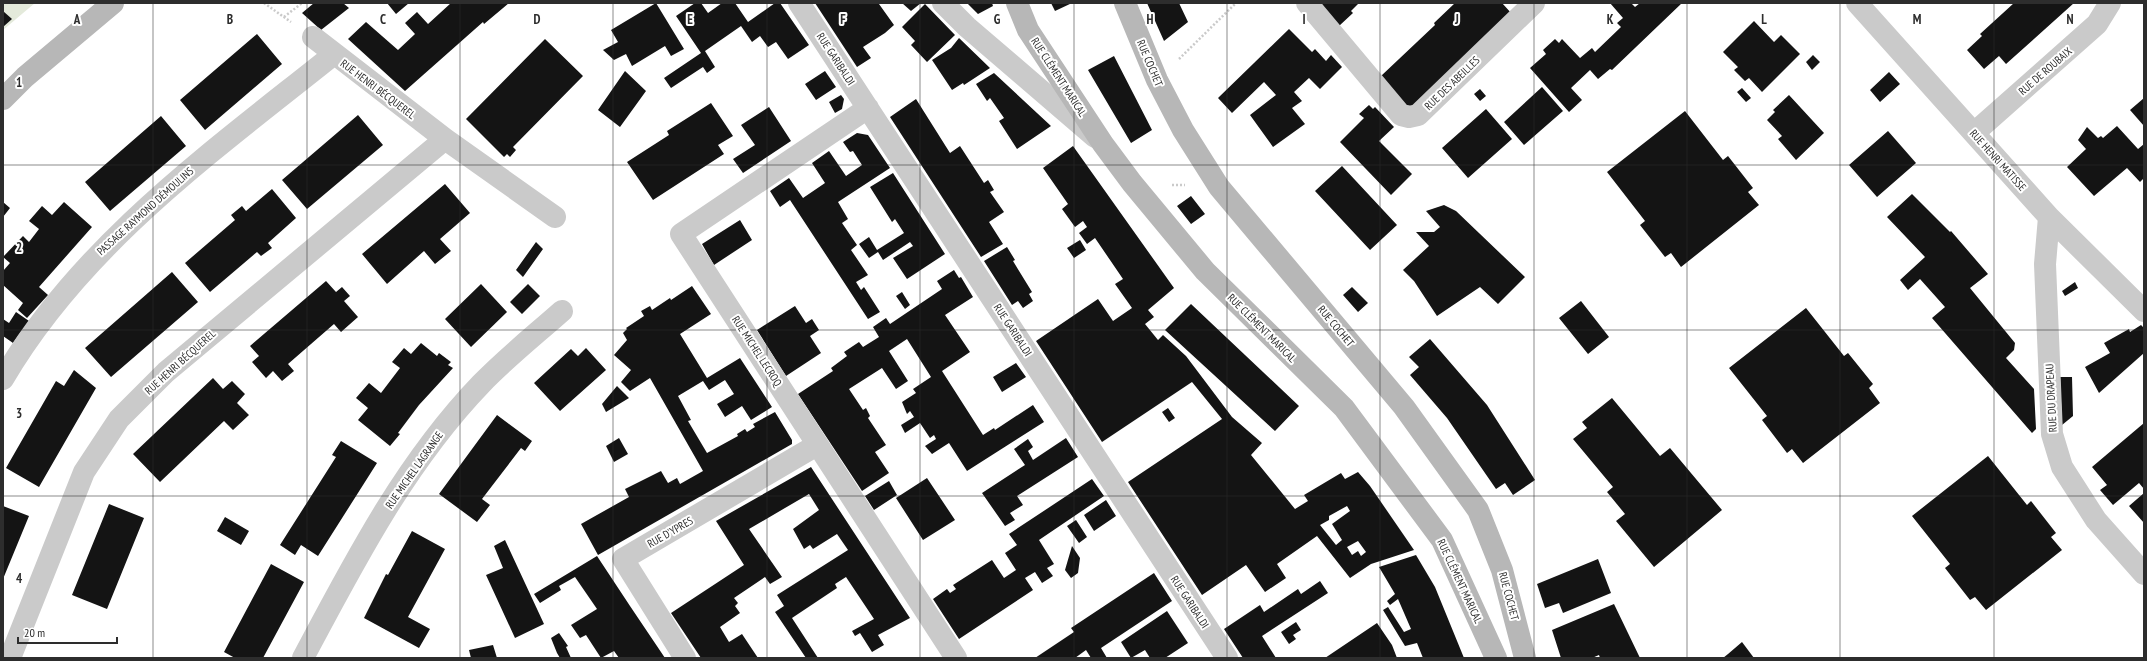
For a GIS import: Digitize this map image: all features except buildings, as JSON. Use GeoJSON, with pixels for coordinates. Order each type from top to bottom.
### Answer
{"type":"FeatureCollection","features":[{"type":"Feature","properties":{"kind":"street"},"geometry":{"type":"LineString","coordinates":[[3,99],[25,77],[113,3]]}},
{"type":"Feature","properties":{"kind":"street","name":"RUE GARIBALDI"},"geometry":{"type":"LineString","coordinates":[[798,3],[1227,658]]}},
{"type":"Feature","properties":{"kind":"street"},"geometry":{"type":"LineString","coordinates":[[943,3],[967,27],[1103,144]]}},
{"type":"Feature","properties":{"kind":"street","name":"RUE CLÉMENT MARICAL"},"geometry":{"type":"LineString","coordinates":[[1017,3],[1028,30],[1103,144],[1132,183],[1204,271],[1344,408],[1442,540],[1496,658]]}},
{"type":"Feature","properties":{"kind":"street","name":"RUE COCHET"},"geometry":{"type":"LineString","coordinates":[[1125,3],[1157,80],[1183,130],[1219,187],[1404,407],[1478,510],[1502,570],[1525,658]]}},
{"type":"Feature","properties":{"kind":"street","name":"RUE DES ABEILLES"},"geometry":{"type":"LineString","coordinates":[[1307,3],[1401,115],[1409,117],[1418,115],[1534,3]]}},
{"type":"Feature","properties":{"kind":"street","name":"RUE HENRI MATISSE"},"geometry":{"type":"LineString","coordinates":[[1857,3],[2049,217],[2144,312]]}},
{"type":"Feature","properties":{"kind":"street","name":"RUE DE ROUBAIX"},"geometry":{"type":"LineString","coordinates":[[1974,133],[2097,24],[2110,3]]}},
{"type":"Feature","properties":{"kind":"street","name":"RUE HENRI BÉCQUEREL"},"geometry":{"type":"LineString","coordinates":[[313,37],[333,55],[445,139],[555,218]]}},
{"type":"Feature","properties":{"kind":"street","name":"PASSAGE RAYMOND DÉMOULINS"},"geometry":{"type":"LineString","coordinates":[[3,379],[22,347],[96,256],[167,189],[333,55]]}},
{"type":"Feature","properties":{"kind":"street","name":"RUE MICHEL LECROQ"},"geometry":{"type":"LineString","coordinates":[[868,108],[681,234],[956,658]]}},
{"type":"Feature","properties":{"kind":"street","name":"RUE HENRI BÉCQUEREL"},"geometry":{"type":"LineString","coordinates":[[10,658],[84,472],[119,419],[166,372],[445,139]]}},
{"type":"Feature","properties":{"kind":"street","name":"RUE DU DRAPEAU"},"geometry":{"type":"LineString","coordinates":[[2049,217],[2045,264],[2052,434],[2062,467],[2096,520],[2138,567]]}},
{"type":"Feature","properties":{"kind":"street","name":"RUE MICHEL LAGRANGE"},"geometry":{"type":"LineString","coordinates":[[303,658],[358,554],[404,481],[439,432],[481,383],[562,311]]}},
{"type":"Feature","properties":{"kind":"street","name":"RUE D'YPRES"},"geometry":{"type":"LineString","coordinates":[[685,658],[623,559],[817,445]]}},
{"type":"Feature","properties":{"kind":"path"},"geometry":{"type":"LineString","coordinates":[[264,3],[284,17],[302,3]]}},
{"type":"Feature","properties":{"kind":"path"},"geometry":{"type":"LineString","coordinates":[[1192,46],[1236,3]]}},
{"type":"Feature","properties":{"kind":"path"},"geometry":{"type":"LineString","coordinates":[[1132,183],[1219,187]]}},
{"type":"Feature","properties":{"kind":"green space"},"geometry":{"type":"Polygon","coordinates":[[[3,3],[35,3],[3,30],[3,3]]]}}]}
